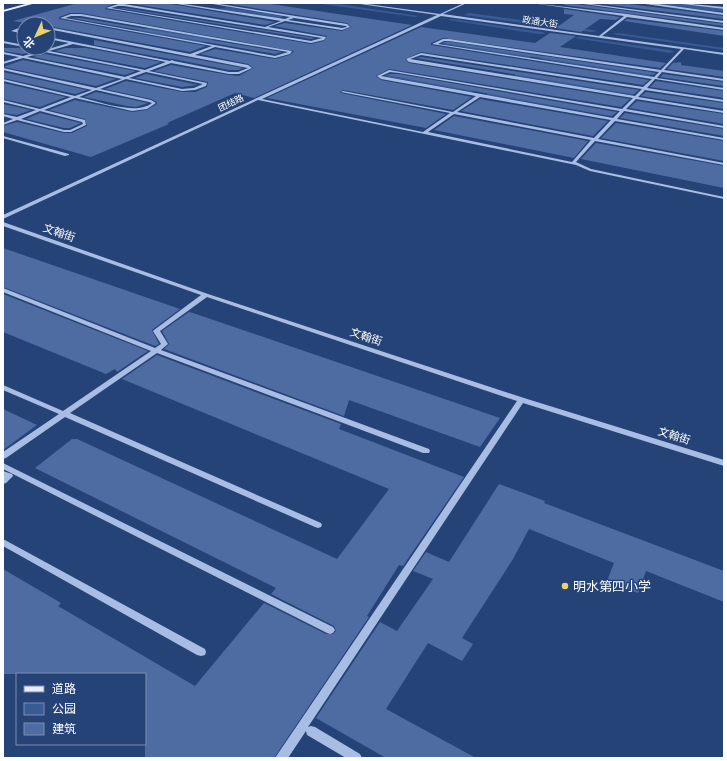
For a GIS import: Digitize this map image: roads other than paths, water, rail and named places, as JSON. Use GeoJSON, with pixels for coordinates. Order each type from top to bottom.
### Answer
{"type":"FeatureCollection","features":[{"type":"Feature","properties":{"kind":"main road"},"geometry":{"type":"LineString","coordinates":[[3,11],[34,3]]}},
{"type":"Feature","properties":{"kind":"street"},"geometry":{"type":"LineString","coordinates":[[172,3],[194,6],[283,21],[342,29],[349,27],[347,25],[207,3],[194,6],[187,9]]}},
{"type":"Feature","properties":{"kind":"street","name":"政通大街"},"geometry":{"type":"LineString","coordinates":[[354,3],[724,54]]}},
{"type":"Feature","properties":{"kind":"street","name":"团结路"},"geometry":{"type":"LineString","coordinates":[[3,217],[466,3]]}},
{"type":"Feature","properties":{"kind":"street"},"geometry":{"type":"LineString","coordinates":[[532,3],[724,29]]}},
{"type":"Feature","properties":{"kind":"street"},"geometry":{"type":"LineString","coordinates":[[577,3],[724,22]]}},
{"type":"Feature","properties":{"kind":"street"},"geometry":{"type":"LineString","coordinates":[[630,3],[646,3],[724,14]]}},
{"type":"Feature","properties":{"kind":"street"},"geometry":{"type":"LineString","coordinates":[[599,37],[634,10],[646,3]]}},
{"type":"Feature","properties":{"kind":"street"},"geometry":{"type":"LineString","coordinates":[[682,3],[724,8]]}},
{"type":"Feature","properties":{"kind":"street"},"geometry":{"type":"LineString","coordinates":[[124,5],[174,13],[324,37],[316,42],[311,42],[160,18],[109,9],[107,7],[124,5]]}},
{"type":"Feature","properties":{"kind":"street"},"geometry":{"type":"LineString","coordinates":[[154,19],[180,11]]}},
{"type":"Feature","properties":{"kind":"street"},"geometry":{"type":"LineString","coordinates":[[81,15],[136,25],[290,51],[289,53],[275,57],[118,30],[61,18],[81,15]]}},
{"type":"Feature","properties":{"kind":"street"},"geometry":{"type":"LineString","coordinates":[[245,35],[294,17]]}},
{"type":"Feature","properties":{"kind":"street"},"geometry":{"type":"LineString","coordinates":[[112,31],[148,21]]}},
{"type":"Feature","properties":{"kind":"street"},"geometry":{"type":"LineString","coordinates":[[56,29],[248,66],[250,68],[238,73],[229,73],[56,40]]}},
{"type":"Feature","properties":{"kind":"street"},"geometry":{"type":"LineString","coordinates":[[56,48],[100,35]]}},
{"type":"Feature","properties":{"kind":"street"},"geometry":{"type":"LineString","coordinates":[[183,57],[238,38]]}},
{"type":"Feature","properties":{"kind":"street"},"geometry":{"type":"LineString","coordinates":[[724,80],[449,40],[440,41],[434,44],[724,89]]}},
{"type":"Feature","properties":{"kind":"street"},"geometry":{"type":"LineString","coordinates":[[3,42],[16,44]]}},
{"type":"Feature","properties":{"kind":"street"},"geometry":{"type":"LineString","coordinates":[[573,163],[684,48]]}},
{"type":"Feature","properties":{"kind":"street"},"geometry":{"type":"LineString","coordinates":[[3,53],[182,90],[195,89],[205,85],[205,83],[56,53]]}},
{"type":"Feature","properties":{"kind":"street"},"geometry":{"type":"LineString","coordinates":[[724,101],[421,54],[408,59],[409,61],[724,112]]}},
{"type":"Feature","properties":{"kind":"street"},"geometry":{"type":"LineString","coordinates":[[502,80],[540,54]]}},
{"type":"Feature","properties":{"kind":"street"},"geometry":{"type":"LineString","coordinates":[[3,63],[28,56]]}},
{"type":"Feature","properties":{"kind":"street"},"geometry":{"type":"LineString","coordinates":[[3,124],[176,59]]}},
{"type":"Feature","properties":{"kind":"street"},"geometry":{"type":"LineString","coordinates":[[3,69],[98,89],[154,103],[151,106],[141,110],[129,110],[3,80]]}},
{"type":"Feature","properties":{"kind":"street"},"geometry":{"type":"LineString","coordinates":[[724,127],[399,72],[389,72],[379,76],[381,78],[479,96],[724,139]]}},
{"type":"Feature","properties":{"kind":"street"},"geometry":{"type":"LineString","coordinates":[[424,133],[496,84]]}},
{"type":"Feature","properties":{"kind":"street"},"geometry":{"type":"LineString","coordinates":[[342,92],[724,164]]}},
{"type":"Feature","properties":{"kind":"street"},"geometry":{"type":"LineString","coordinates":[[257,99],[573,163],[590,170],[724,198]]}},
{"type":"Feature","properties":{"kind":"street"},"geometry":{"type":"LineString","coordinates":[[3,100],[84,121],[86,124],[71,131],[64,131],[3,115]]}},
{"type":"Feature","properties":{"kind":"street"},"geometry":{"type":"LineString","coordinates":[[3,137],[67,155]]}},
{"type":"Feature","properties":{"kind":"street","name":"文翰街"},"geometry":{"type":"LineString","coordinates":[[3,224],[206,295],[521,400],[724,462]]}},
{"type":"Feature","properties":{"kind":"street"},"geometry":{"type":"LineString","coordinates":[[3,290],[155,350],[426,451]]}},
{"type":"Feature","properties":{"kind":"street"},"geometry":{"type":"LineString","coordinates":[[3,456],[165,344],[156,331],[206,295]]}},
{"type":"Feature","properties":{"kind":"street"},"geometry":{"type":"LineString","coordinates":[[3,387],[318,524]]}},
{"type":"Feature","properties":{"kind":"street"},"geometry":{"type":"LineString","coordinates":[[280,758],[521,400]]}},
{"type":"Feature","properties":{"kind":"street"},"geometry":{"type":"LineString","coordinates":[[3,466],[330,630]]}},
{"type":"Feature","properties":{"kind":"street"},"geometry":{"type":"LineString","coordinates":[[3,474],[9,476],[3,481]]}},
{"type":"Feature","properties":{"kind":"street"},"geometry":{"type":"LineString","coordinates":[[3,542],[201,652]]}},
{"type":"Feature","properties":{"kind":"street"},"geometry":{"type":"LineString","coordinates":[[311,731],[356,758]]}},
{"type":"Feature","properties":{"kind":"place","name":"明水第四小学"},"geometry":{"type":"Point","coordinates":[565,586]}}]}
